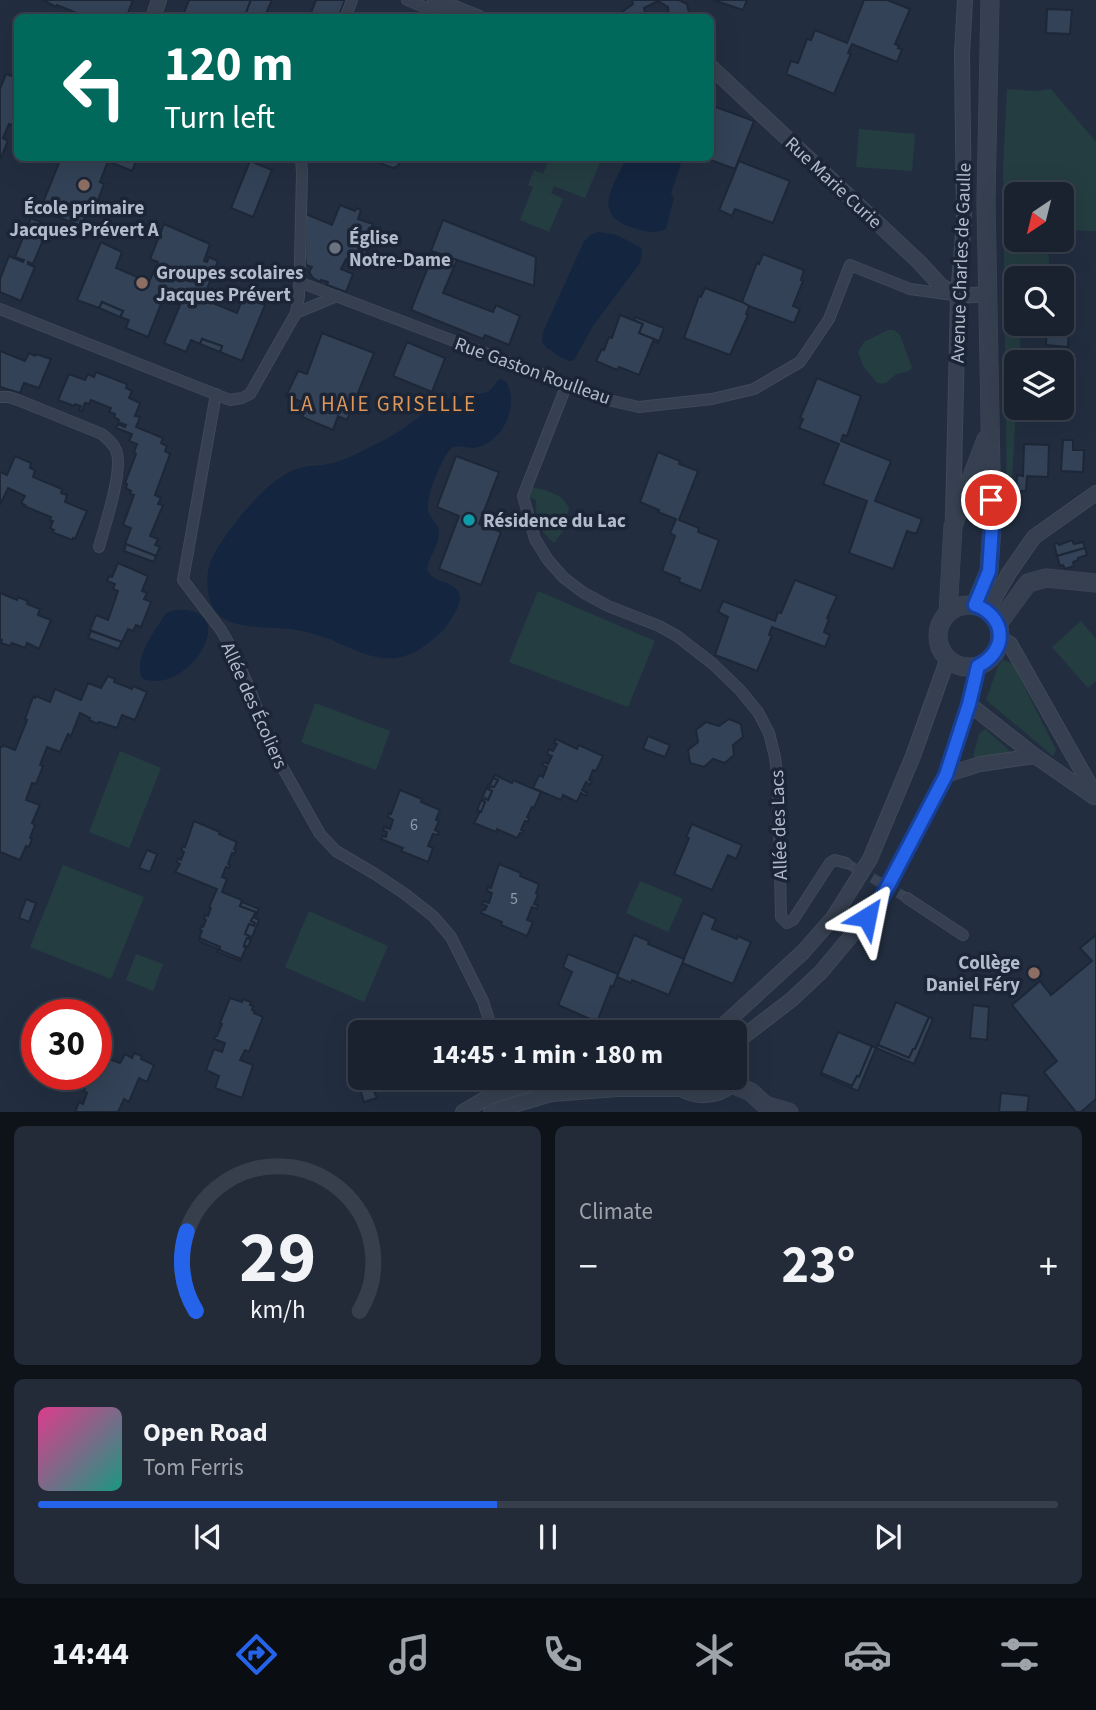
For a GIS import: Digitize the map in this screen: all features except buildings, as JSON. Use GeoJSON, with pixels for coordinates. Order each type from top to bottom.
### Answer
{"type":"FeatureCollection","features":[{"type":"Feature","properties":{"kind":"street"},"geometry":{"type":"LineString","coordinates":[[407,0],[441,14]]}},
{"type":"Feature","properties":{"kind":"street"},"geometry":{"type":"LineString","coordinates":[[435,0],[469,14]]}},
{"type":"Feature","properties":{"kind":"street","name":"Avenue Charles de Gaulle"},"geometry":{"type":"LineString","coordinates":[[948,614],[953,526],[958,296],[964,221],[962,54],[965,0]]}},
{"type":"Feature","properties":{"kind":"street","name":"Avenue Charles de Gaulle"},"geometry":{"type":"LineString","coordinates":[[990,0],[986,200],[992,526],[990,620]]}},
{"type":"Feature","properties":{"kind":"street","name":"Rue Marie Curie"},"geometry":{"type":"LineString","coordinates":[[714,70],[941,286],[958,296]]}},
{"type":"Feature","properties":{"kind":"street"},"geometry":{"type":"LineString","coordinates":[[0,309],[230,400],[242,398],[250,394],[296,313],[301,161]]}},
{"type":"Feature","properties":{"kind":"street","name":"Rue Gaston Roulleau"},"geometry":{"type":"LineString","coordinates":[[299,282],[599,398],[639,407],[712,398],[754,389],[800,362],[829,319],[850,265],[911,289],[958,296]]}},
{"type":"Feature","properties":{"kind":"street"},"geometry":{"type":"LineString","coordinates":[[958,296],[988,294]]}},
{"type":"Feature","properties":{"kind":"street"},"geometry":{"type":"LineString","coordinates":[[296,313],[337,296]]}},
{"type":"Feature","properties":{"kind":"street","name":"Allée des Lacs"},"geometry":{"type":"LineString","coordinates":[[567,384],[523,496],[535,539],[564,578],[608,606],[677,636],[713,664],[758,712],[775,757],[778,781],[781,917],[787,923],[793,920],[830,863],[835,860],[846,863]]}},
{"type":"Feature","properties":{"kind":"street","name":"Allée des Écoliers"},"geometry":{"type":"LineString","coordinates":[[216,394],[183,580],[221,630],[233,651],[270,745],[320,834],[336,851],[376,874],[433,916],[451,937],[483,1001],[489,1020]]}},
{"type":"Feature","properties":{"kind":"street"},"geometry":{"type":"LineString","coordinates":[[0,397],[18,400],[102,434],[111,442],[117,452],[118,469],[99,547]]}},
{"type":"Feature","properties":{"kind":"street","name":"Avenue Charles de Gaulle"},"geometry":{"type":"LineString","coordinates":[[953,526],[990,426]]}},
{"type":"Feature","properties":{"kind":"street"},"geometry":{"type":"LineString","coordinates":[[1096,493],[1034,537],[1009,573],[990,620],[995,654],[978,666],[967,667],[948,658],[939,640],[942,621],[956,608],[965,605],[990,620],[1010,644],[1096,797]]}},
{"type":"Feature","properties":{"kind":"street"},"geometry":{"type":"LineString","coordinates":[[990,620],[1028,583],[1046,579],[1096,583]]}},
{"type":"Feature","properties":{"kind":"street"},"geometry":{"type":"LineString","coordinates":[[731,1020],[803,952],[832,918],[870,859],[913,756],[948,658]]}},
{"type":"Feature","properties":{"kind":"street"},"geometry":{"type":"LineString","coordinates":[[747,1035],[818,975],[880,901],[946,775],[978,666]]}},
{"type":"Feature","properties":{"kind":"street"},"geometry":{"type":"LineString","coordinates":[[969,704],[1035,756],[1096,797]]}},
{"type":"Feature","properties":{"kind":"street"},"geometry":{"type":"LineString","coordinates":[[946,775],[980,764],[1035,756]]}},
{"type":"Feature","properties":{"kind":"street"},"geometry":{"type":"LineString","coordinates":[[907,898],[963,935]]}},
{"type":"Feature","properties":{"kind":"street"},"geometry":{"type":"LineString","coordinates":[[463,1111],[490,1096],[510,1090]]}},
{"type":"Feature","properties":{"kind":"street"},"geometry":{"type":"LineString","coordinates":[[491,1111],[551,1094],[596,1090]]}},
{"type":"Feature","properties":{"kind":"street"},"geometry":{"type":"LineString","coordinates":[[680,1090],[686,1096],[708,1101],[722,1101],[730,1090]]}},
{"type":"Feature","properties":{"kind":"street"},"geometry":{"type":"LineString","coordinates":[[746,1090],[751,1092],[759,1108],[789,1111]]}},
{"type":"Feature","properties":{"kind":"green space"},"geometry":{"type":"Polygon","coordinates":[[[1007,89],[1051,89],[1096,142],[1096,231],[1074,230],[1074,182],[1004,182],[1004,252],[1048,252],[1049,266],[1004,266],[1003,170],[1007,89]]]}},
{"type":"Feature","properties":{"kind":"green space"},"geometry":{"type":"Polygon","coordinates":[[[859,129],[915,134],[912,171],[856,167],[859,129]]]}},
{"type":"Feature","properties":{"kind":"green space"},"geometry":{"type":"Polygon","coordinates":[[[549,161],[601,161],[585,198],[554,186],[551,193],[563,199],[549,232],[520,220],[533,187],[528,185],[534,170],[543,174],[549,161]]]}},
{"type":"Feature","properties":{"kind":"green space"},"geometry":{"type":"Polygon","coordinates":[[[888,330],[894,330],[900,335],[912,368],[887,382],[877,383],[863,366],[858,352],[864,342],[888,330]]]}},
{"type":"Feature","properties":{"kind":"green space"},"geometry":{"type":"Polygon","coordinates":[[[1005,336],[1020,336],[1020,350],[1005,350],[1005,336]]]}},
{"type":"Feature","properties":{"kind":"green space"},"geometry":{"type":"Polygon","coordinates":[[[1006,420],[1015,420],[1010,512],[1007,512],[1006,420]]]}},
{"type":"Feature","properties":{"kind":"green space"},"geometry":{"type":"Polygon","coordinates":[[[532,487],[558,496],[569,508],[563,531],[554,543],[539,524],[536,500],[529,497],[532,487]]]}},
{"type":"Feature","properties":{"kind":"green space"},"geometry":{"type":"Polygon","coordinates":[[[538,591],[655,641],[628,707],[509,662],[538,591]]]}},
{"type":"Feature","properties":{"kind":"green space"},"geometry":{"type":"Polygon","coordinates":[[[1081,621],[1096,639],[1096,681],[1088,688],[1052,647],[1081,621]]]}},
{"type":"Feature","properties":{"kind":"green space"},"geometry":{"type":"Polygon","coordinates":[[[1003,660],[1013,664],[1056,750],[1053,756],[986,700],[998,666],[1003,660]]]}},
{"type":"Feature","properties":{"kind":"green space"},"geometry":{"type":"Polygon","coordinates":[[[315,703],[390,731],[376,770],[301,742],[315,703]]]}},
{"type":"Feature","properties":{"kind":"green space"},"geometry":{"type":"Polygon","coordinates":[[[985,729],[1011,752],[977,759],[973,756],[979,734],[985,729]]]}},
{"type":"Feature","properties":{"kind":"green space"},"geometry":{"type":"Polygon","coordinates":[[[120,751],[161,768],[129,848],[89,832],[120,751]]]}},
{"type":"Feature","properties":{"kind":"green space"},"geometry":{"type":"Polygon","coordinates":[[[63,865],[144,897],[111,979],[30,947],[63,865]]]}},
{"type":"Feature","properties":{"kind":"green space"},"geometry":{"type":"Polygon","coordinates":[[[640,881],[683,899],[668,932],[626,913],[640,881]]]}},
{"type":"Feature","properties":{"kind":"green space"},"geometry":{"type":"Polygon","coordinates":[[[309,911],[388,946],[364,1002],[285,967],[309,911]]]}},
{"type":"Feature","properties":{"kind":"green space"},"geometry":{"type":"Polygon","coordinates":[[[136,954],[163,964],[153,991],[126,980],[136,954]]]}},
{"type":"Feature","properties":{"kind":"water"},"geometry":{"type":"Polygon","coordinates":[[[625,161],[681,161],[671,193],[674,198],[666,229],[662,231],[642,231],[612,216],[609,199],[625,161]]]}},
{"type":"Feature","properties":{"kind":"water"},"geometry":{"type":"Polygon","coordinates":[[[599,232],[617,235],[641,248],[640,263],[593,326],[574,360],[569,361],[547,348],[542,342],[543,332],[584,241],[599,232]]]}},
{"type":"Feature","properties":{"kind":"water"},"geometry":{"type":"Polygon","coordinates":[[[499,379],[506,381],[511,400],[507,420],[502,429],[496,437],[478,447],[452,448],[442,462],[430,493],[429,514],[439,533],[427,569],[433,577],[452,585],[460,597],[446,627],[426,645],[402,657],[379,658],[312,633],[241,625],[219,615],[208,592],[209,566],[235,523],[269,486],[296,469],[333,463],[358,453],[396,433],[442,402],[487,392],[499,379]]]}},
{"type":"Feature","properties":{"kind":"water"},"geometry":{"type":"Polygon","coordinates":[[[175,610],[196,613],[206,622],[208,635],[202,650],[191,665],[176,676],[159,681],[142,678],[140,662],[146,644],[166,613],[175,610]]]}},
{"type":"Feature","properties":{"kind":"tunnel"},"geometry":{"type":"LineString","coordinates":[[846,863],[907,898]]}},
{"type":"Feature","properties":{"kind":"place","name":"École primaire Jacques Prévert A"},"geometry":{"type":"Point","coordinates":[84,185]}},
{"type":"Feature","properties":{"kind":"place","name":"Église Notre-Dame"},"geometry":{"type":"Point","coordinates":[335,248]}},
{"type":"Feature","properties":{"kind":"place","name":"Groupes scolaires Jacques Prévert"},"geometry":{"type":"Point","coordinates":[142,283]}},
{"type":"Feature","properties":{"kind":"place","name":"Résidence du Lac"},"geometry":{"type":"Point","coordinates":[469,520]}},
{"type":"Feature","properties":{"kind":"place","name":"Collège Daniel Féry"},"geometry":{"type":"Point","coordinates":[1034,973]}},
{"type":"Feature","properties":{"kind":"district","name":"LA HAIE GRISELLE"},"geometry":{"type":"Point","coordinates":[383,404]}},
{"type":"Feature","properties":{"kind":"route"},"geometry":{"type":"LineString","coordinates":[[867,917],[880,901],[946,775],[978,666],[995,654],[999,644],[998,624],[992,615],[975,605],[989,571],[991,500]]}}]}
